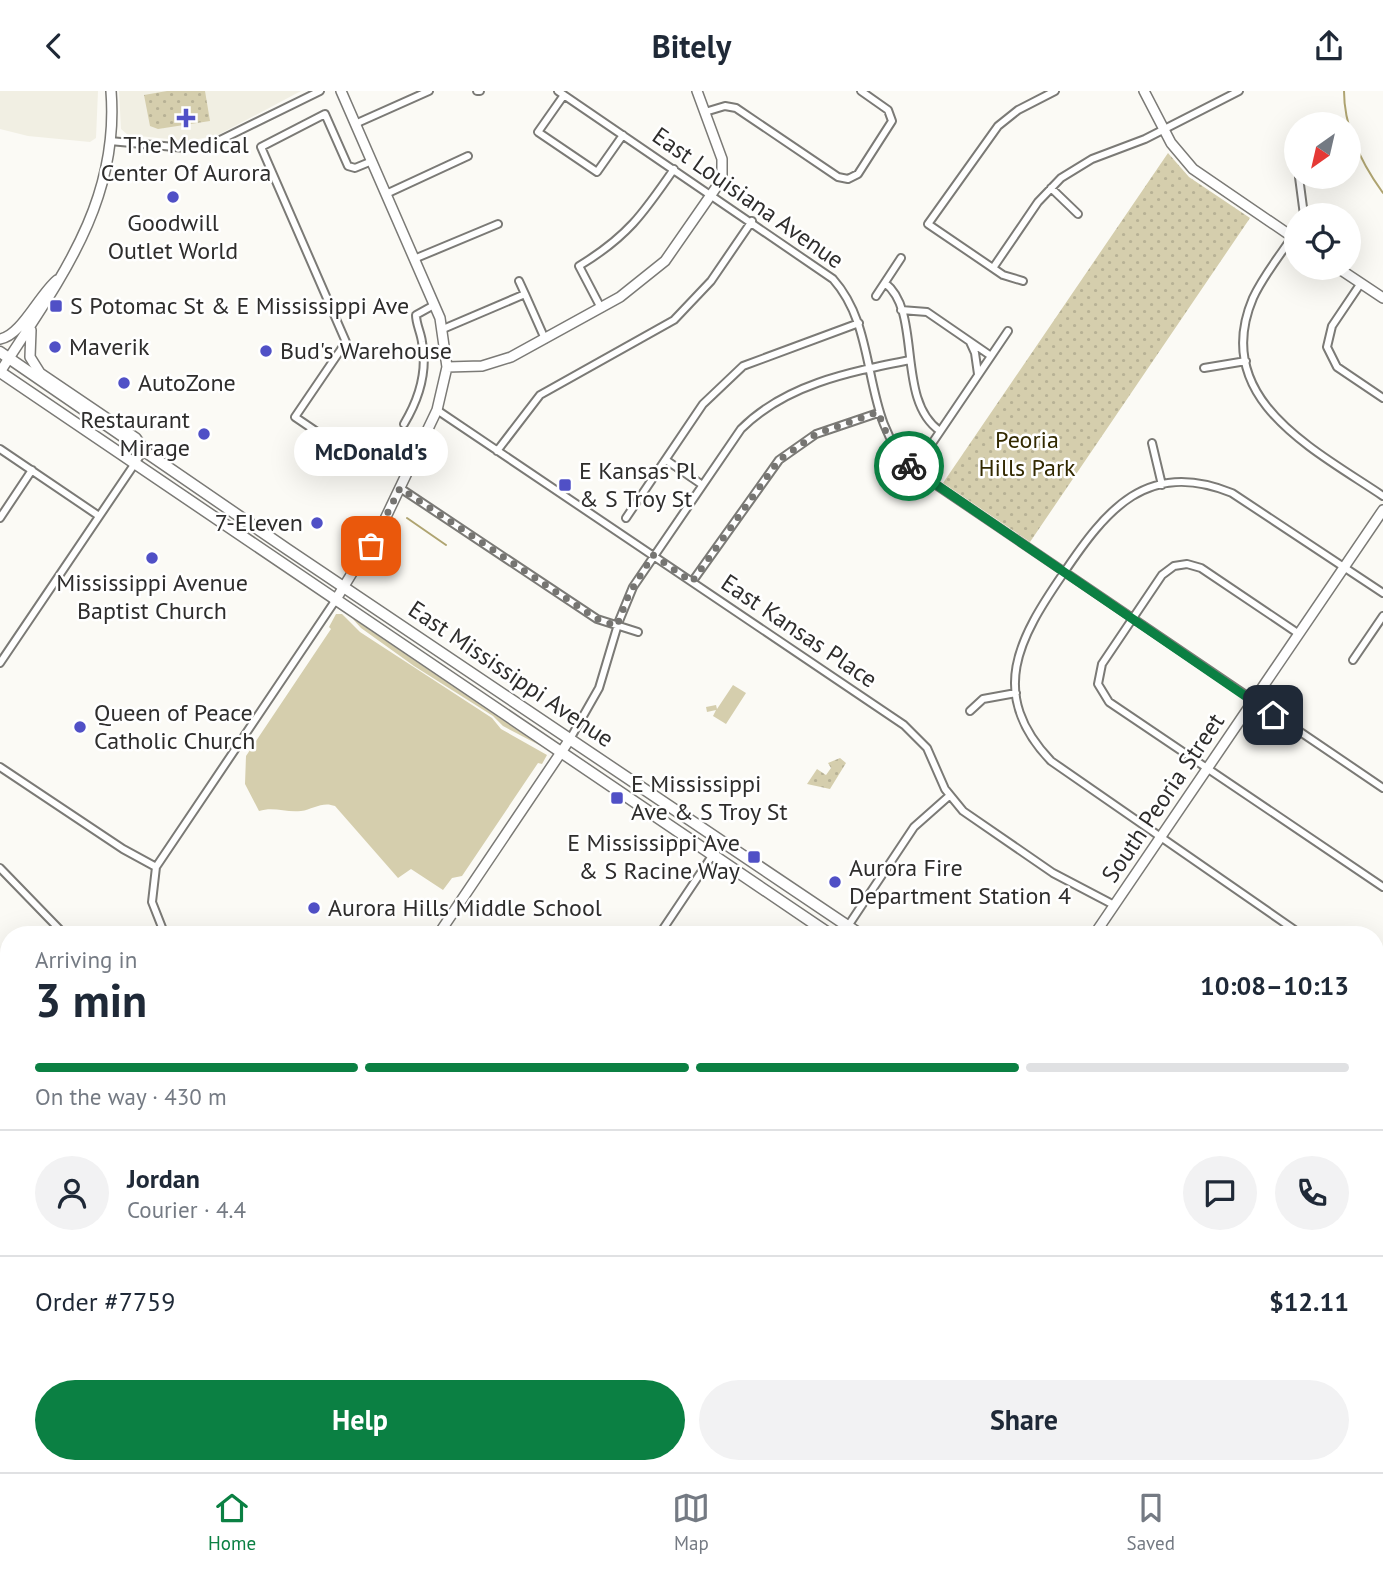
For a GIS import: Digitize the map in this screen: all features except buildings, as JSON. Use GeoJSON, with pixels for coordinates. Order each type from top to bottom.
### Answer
{"type":"FeatureCollection","features":[{"type":"Feature","properties":{"kind":"main road","name":"East Mississippi Avenue"},"geometry":{"type":"LineString","coordinates":[[4,355],[722,841],[839,926]]}},
{"type":"Feature","properties":{"kind":"main road","name":"East Mississippi Avenue"},"geometry":{"type":"LineString","coordinates":[[0,372],[818,926]]}},
{"type":"Feature","properties":{"kind":"street"},"geometry":{"type":"LineString","coordinates":[[0,372],[4,355],[40,312],[66,272],[94,208],[110,141],[111,91]]}},
{"type":"Feature","properties":{"kind":"street"},"geometry":{"type":"LineString","coordinates":[[110,141],[185,148],[206,147],[320,91]]}},
{"type":"Feature","properties":{"kind":"street"},"geometry":{"type":"LineString","coordinates":[[162,926],[152,902],[152,882],[156,867],[379,533],[437,410],[447,367],[443,329],[434,305],[341,91]]}},
{"type":"Feature","properties":{"kind":"street"},"geometry":{"type":"LineString","coordinates":[[355,124],[429,91]]}},
{"type":"Feature","properties":{"kind":"street"},"geometry":{"type":"LineString","coordinates":[[447,367],[496,363],[601,308],[633,289],[658,269],[722,179],[723,164],[697,91]]}},
{"type":"Feature","properties":{"kind":"street"},"geometry":{"type":"LineString","coordinates":[[705,112],[725,106],[736,108],[843,179],[858,174],[890,127],[891,115],[885,107],[861,91]]}},
{"type":"Feature","properties":{"kind":"street"},"geometry":{"type":"LineString","coordinates":[[1144,91],[1177,152],[1193,169],[1284,229]]}},
{"type":"Feature","properties":{"kind":"street"},"geometry":{"type":"LineString","coordinates":[[993,268],[1051,188],[1079,166],[1164,129],[1239,91]]}},
{"type":"Feature","properties":{"kind":"street"},"geometry":{"type":"LineString","coordinates":[[1023,281],[993,268],[928,225],[998,126],[1018,110],[1051,92]]}},
{"type":"Feature","properties":{"kind":"street"},"geometry":{"type":"LineString","coordinates":[[561,93],[538,132],[597,172],[623,135]]}},
{"type":"Feature","properties":{"kind":"street","name":"East Louisiana Avenue"},"geometry":{"type":"LineString","coordinates":[[561,93],[834,279],[848,297],[859,323],[878,412],[890,442],[914,470],[1383,788]]}},
{"type":"Feature","properties":{"kind":"street"},"geometry":{"type":"LineString","coordinates":[[372,161],[355,168],[348,166],[325,114],[261,147],[346,342],[295,417],[373,470]]}},
{"type":"Feature","properties":{"kind":"street"},"geometry":{"type":"LineString","coordinates":[[386,194],[468,156]]}},
{"type":"Feature","properties":{"kind":"street"},"geometry":{"type":"LineString","coordinates":[[601,308],[579,266],[609,248],[633,226],[674,169]]}},
{"type":"Feature","properties":{"kind":"street"},"geometry":{"type":"LineString","coordinates":[[1051,188],[1077,214]]}},
{"type":"Feature","properties":{"kind":"street"},"geometry":{"type":"LineString","coordinates":[[497,451],[540,395],[674,320],[710,281],[752,221]]}},
{"type":"Feature","properties":{"kind":"street"},"geometry":{"type":"LineString","coordinates":[[414,259],[498,224]]}},
{"type":"Feature","properties":{"kind":"street"},"geometry":{"type":"LineString","coordinates":[[1284,252],[1259,287],[1249,309],[1245,332],[1246,361],[1255,391],[1280,424],[1383,496]]}},
{"type":"Feature","properties":{"kind":"street"},"geometry":{"type":"LineString","coordinates":[[876,296],[901,258]]}},
{"type":"Feature","properties":{"kind":"street"},"geometry":{"type":"LineString","coordinates":[[0,339],[14,334],[42,293],[66,272]]}},
{"type":"Feature","properties":{"kind":"street"},"geometry":{"type":"LineString","coordinates":[[1356,280],[1383,298]]}},
{"type":"Feature","properties":{"kind":"street"},"geometry":{"type":"LineString","coordinates":[[519,281],[545,338]]}},
{"type":"Feature","properties":{"kind":"street"},"geometry":{"type":"LineString","coordinates":[[885,283],[895,293],[901,310],[921,410],[940,431]]}},
{"type":"Feature","properties":{"kind":"street"},"geometry":{"type":"LineString","coordinates":[[1361,283],[1332,325],[1327,347],[1338,367],[1383,398]]}},
{"type":"Feature","properties":{"kind":"street"},"geometry":{"type":"LineString","coordinates":[[443,329],[525,294]]}},
{"type":"Feature","properties":{"kind":"street"},"geometry":{"type":"LineString","coordinates":[[404,425],[419,394],[424,368],[416,315],[434,305]]}},
{"type":"Feature","properties":{"kind":"street"},"geometry":{"type":"LineString","coordinates":[[901,310],[927,312],[991,355]]}},
{"type":"Feature","properties":{"kind":"street"},"geometry":{"type":"LineString","coordinates":[[0,663],[144,450],[136,438],[37,370],[30,357],[29,344],[40,312]]}},
{"type":"Feature","properties":{"kind":"street"},"geometry":{"type":"LineString","coordinates":[[626,518],[703,404],[743,366],[859,323]]}},
{"type":"Feature","properties":{"kind":"street"},"geometry":{"type":"LineString","coordinates":[[914,470],[1008,331]]}},
{"type":"Feature","properties":{"kind":"street"},"geometry":{"type":"LineString","coordinates":[[968,340],[975,353],[978,375]]}},
{"type":"Feature","properties":{"kind":"street"},"geometry":{"type":"LineString","coordinates":[[444,926],[570,739],[596,695],[629,594],[736,434],[764,409],[790,394],[869,368],[910,361]]}},
{"type":"Feature","properties":{"kind":"street"},"geometry":{"type":"LineString","coordinates":[[1204,368],[1246,361]]}},
{"type":"Feature","properties":{"kind":"street","name":"East Kansas Place"},"geometry":{"type":"LineString","coordinates":[[437,410],[911,729],[927,748],[949,796],[970,816],[1054,873],[1114,905]]}},
{"type":"Feature","properties":{"kind":"street"},"geometry":{"type":"LineString","coordinates":[[692,582],[779,460],[816,434],[878,412]]}},
{"type":"Feature","properties":{"kind":"street"},"geometry":{"type":"LineString","coordinates":[[1152,443],[1162,485]]}},
{"type":"Feature","properties":{"kind":"street"},"geometry":{"type":"LineString","coordinates":[[0,449],[99,516]]}},
{"type":"Feature","properties":{"kind":"street"},"geometry":{"type":"LineString","coordinates":[[666,460],[701,484]]}},
{"type":"Feature","properties":{"kind":"street"},"geometry":{"type":"LineString","coordinates":[[0,518],[32,470]]}},
{"type":"Feature","properties":{"kind":"street"},"geometry":{"type":"LineString","coordinates":[[1290,926],[1051,761],[1029,733],[1016,693],[1016,670],[1024,635],[1064,572],[1110,511],[1139,492],[1162,485],[1193,482],[1233,493],[1383,593]]}},
{"type":"Feature","properties":{"kind":"street"},"geometry":{"type":"LineString","coordinates":[[400,488],[597,619],[638,632]]}},
{"type":"Feature","properties":{"kind":"street","name":"South Peoria Street"},"geometry":{"type":"LineString","coordinates":[[1100,926],[1383,510]]}},
{"type":"Feature","properties":{"kind":"street"},"geometry":{"type":"LineString","coordinates":[[1298,634],[1201,568],[1186,564],[1174,566],[1162,575],[1102,664],[1098,678],[1101,692],[1109,702],[1383,887]]}},
{"type":"Feature","properties":{"kind":"street"},"geometry":{"type":"LineString","coordinates":[[1353,660],[1383,616]]}},
{"type":"Feature","properties":{"kind":"street"},"geometry":{"type":"LineString","coordinates":[[970,711],[983,699],[1016,693]]}},
{"type":"Feature","properties":{"kind":"street"},"geometry":{"type":"LineString","coordinates":[[0,767],[123,849],[156,867]]}},
{"type":"Feature","properties":{"kind":"street"},"geometry":{"type":"LineString","coordinates":[[848,926],[914,827],[949,796]]}},
{"type":"Feature","properties":{"kind":"street"},"geometry":{"type":"LineString","coordinates":[[665,926],[722,841]]}},
{"type":"Feature","properties":{"kind":"street"},"geometry":{"type":"LineString","coordinates":[[0,868],[56,926]]}},
{"type":"Feature","properties":{"kind":"shaded area"},"geometry":{"type":"Polygon","coordinates":[[[0,91],[98,91],[96,138],[90,142],[28,136],[0,129],[0,91]]]}},
{"type":"Feature","properties":{"kind":"shaded area","name":"The Medical Center Of Aurora"},"geometry":{"type":"Polygon","coordinates":[[[119,91],[301,91],[218,135],[189,141],[128,135],[121,129],[119,91]]]}},
{"type":"Feature","properties":{"kind":"green space"},"geometry":{"type":"Polygon","coordinates":[[[167,91],[205,91],[210,121],[158,129],[150,126],[144,95],[167,91]]]}},
{"type":"Feature","properties":{"kind":"green space","name":"Peoria Hills Park"},"geometry":{"type":"Polygon","coordinates":[[[1168,153],[1189,177],[1250,218],[1030,542],[943,483],[1168,153]]]}},
{"type":"Feature","properties":{"kind":"green space"},"geometry":{"type":"Polygon","coordinates":[[[336,614],[342,614],[360,632],[492,718],[501,729],[547,755],[542,764],[538,763],[462,876],[452,878],[443,890],[411,869],[398,878],[335,806],[322,805],[296,811],[259,811],[245,784],[246,756],[331,629],[329,627],[336,614]]]}},
{"type":"Feature","properties":{"kind":"green space"},"geometry":{"type":"Polygon","coordinates":[[[352,618],[541,746],[503,726],[493,716],[414,666],[361,628],[352,618]]]}},
{"type":"Feature","properties":{"kind":"green space"},"geometry":{"type":"Polygon","coordinates":[[[733,685],[746,693],[726,724],[713,716],[716,710],[707,712],[706,707],[716,705],[717,709],[733,685]]]}},
{"type":"Feature","properties":{"kind":"green space"},"geometry":{"type":"Polygon","coordinates":[[[840,758],[846,763],[830,789],[807,784],[817,769],[826,775],[831,768],[828,763],[840,758]]]}},
{"type":"Feature","properties":{"kind":"waterway"},"geometry":{"type":"LineString","coordinates":[[1344,91],[1351,132],[1368,170],[1383,193]]}},
{"type":"Feature","properties":{"kind":"waterway"},"geometry":{"type":"LineString","coordinates":[[407,518],[446,545]]}},
{"type":"Feature","properties":{"kind":"way so far"},"geometry":{"type":"LineString","coordinates":[[371,546],[400,488],[597,619],[617,626],[629,594],[653,555],[692,582],[768,472],[805,440],[878,412],[890,442],[909,466]]}},
{"type":"Feature","properties":{"kind":"place","name":"The Medical Center Of Aurora"},"geometry":{"type":"Point","coordinates":[186,118]}},
{"type":"Feature","properties":{"kind":"place","name":"Goodwill Outlet World"},"geometry":{"type":"Point","coordinates":[173,197]}},
{"type":"Feature","properties":{"kind":"place","name":"S Potomac St & E Mississippi Ave"},"geometry":{"type":"Point","coordinates":[56,306]}},
{"type":"Feature","properties":{"kind":"place","name":"Maverik"},"geometry":{"type":"Point","coordinates":[55,347]}},
{"type":"Feature","properties":{"kind":"place","name":"Bud's Warehouse"},"geometry":{"type":"Point","coordinates":[266,351]}},
{"type":"Feature","properties":{"kind":"place","name":"AutoZone"},"geometry":{"type":"Point","coordinates":[124,383]}},
{"type":"Feature","properties":{"kind":"place","name":"Restaurant Mirage"},"geometry":{"type":"Point","coordinates":[204,434]}},
{"type":"Feature","properties":{"kind":"place","name":"E Kansas Pl & S Troy St"},"geometry":{"type":"Point","coordinates":[565,485]}},
{"type":"Feature","properties":{"kind":"place","name":"7-Eleven"},"geometry":{"type":"Point","coordinates":[317,523]}},
{"type":"Feature","properties":{"kind":"place","name":"McDonald's"},"geometry":{"type":"Point","coordinates":[371,546]}},
{"type":"Feature","properties":{"kind":"place","name":"Mississippi Avenue Baptist Church"},"geometry":{"type":"Point","coordinates":[152,558]}},
{"type":"Feature","properties":{"kind":"place","name":"Queen of Peace Catholic Church"},"geometry":{"type":"Point","coordinates":[80,727]}},
{"type":"Feature","properties":{"kind":"place","name":"E Mississippi Ave & S Troy St"},"geometry":{"type":"Point","coordinates":[617,798]}},
{"type":"Feature","properties":{"kind":"place","name":"E Mississippi Ave & S Racine Way"},"geometry":{"type":"Point","coordinates":[754,857]}},
{"type":"Feature","properties":{"kind":"place","name":"Aurora Fire Department Station 4"},"geometry":{"type":"Point","coordinates":[835,882]}},
{"type":"Feature","properties":{"kind":"place","name":"Aurora Hills Middle School"},"geometry":{"type":"Point","coordinates":[314,908]}},
{"type":"Feature","properties":{"kind":"route"},"geometry":{"type":"LineString","coordinates":[[909,466],[1273,715]]}}]}
